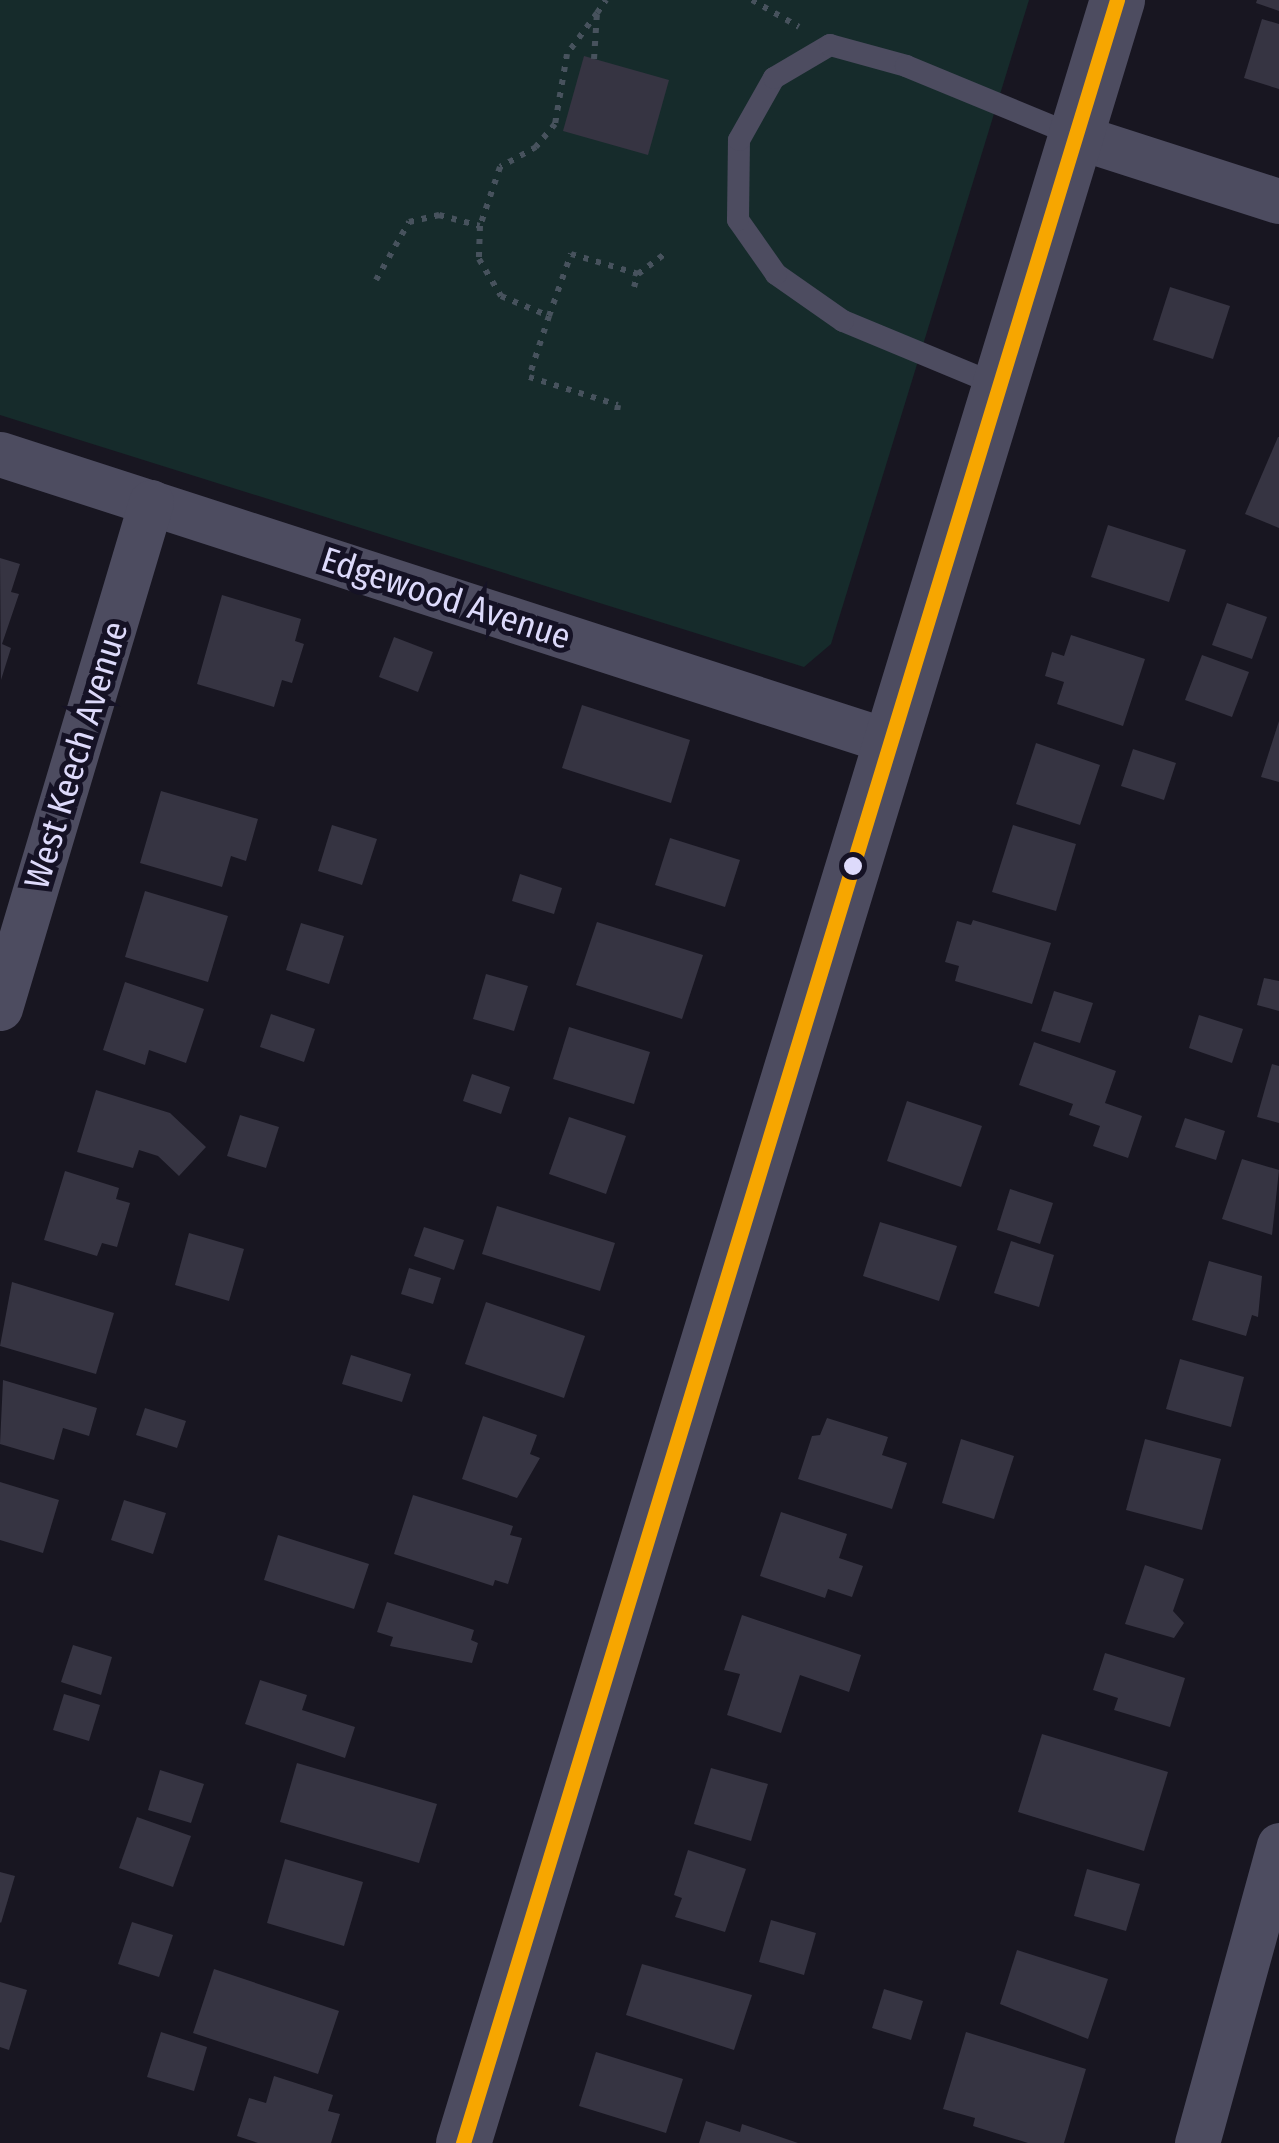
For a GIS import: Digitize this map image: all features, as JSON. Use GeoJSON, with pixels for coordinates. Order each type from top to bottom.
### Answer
{"type":"FeatureCollection","features":[{"type":"Feature","properties":{"kind":"street"},"geometry":{"type":"LineString","coordinates":[[463,2143],[1117,0]]}},
{"type":"Feature","properties":{"kind":"street"},"geometry":{"type":"LineString","coordinates":[[1076,136],[1279,201]]}},
{"type":"Feature","properties":{"kind":"street","name":"Edgewood Avenue"},"geometry":{"type":"LineString","coordinates":[[0,454],[891,742]]}},
{"type":"Feature","properties":{"kind":"street","name":"West Keech Avenue"},"geometry":{"type":"LineString","coordinates":[[0,1008],[151,502]]}},
{"type":"Feature","properties":{"kind":"street"},"geometry":{"type":"LineString","coordinates":[[1198,2143],[1279,1845]]}},
{"type":"Feature","properties":{"kind":"lane"},"geometry":{"type":"LineString","coordinates":[[1000,386],[844,321],[776,274],[738,220],[739,140],[774,78],[830,45],[906,66],[1076,136]]}},
{"type":"Feature","properties":{"kind":"path"},"geometry":{"type":"LineString","coordinates":[[548,316],[501,296],[479,259],[480,226],[500,167],[536,147],[554,124],[567,54],[606,0]]}},
{"type":"Feature","properties":{"kind":"path"},"geometry":{"type":"LineString","coordinates":[[752,0],[830,45]]}},
{"type":"Feature","properties":{"kind":"path"},"geometry":{"type":"LineString","coordinates":[[594,59],[597,13]]}},
{"type":"Feature","properties":{"kind":"path"},"geometry":{"type":"LineString","coordinates":[[376,280],[408,222],[438,215],[480,226]]}},
{"type":"Feature","properties":{"kind":"path"},"geometry":{"type":"LineString","coordinates":[[634,287],[638,274],[667,252]]}},
{"type":"Feature","properties":{"kind":"path"},"geometry":{"type":"LineString","coordinates":[[617,411],[618,405],[529,377],[571,254],[638,274]]}},
{"type":"Feature","properties":{"kind":"green space"},"geometry":{"type":"Polygon","coordinates":[[[0,0],[1029,0],[831,644],[804,667],[0,415],[0,0]]]}},
{"type":"Feature","properties":{"kind":"building"},"geometry":{"type":"Polygon","coordinates":[[[1279,0],[1279,11],[1256,3],[1279,0]]]}},
{"type":"Feature","properties":{"kind":"building"},"geometry":{"type":"Polygon","coordinates":[[[1262,19],[1279,24],[1279,89],[1244,78],[1262,19]]]}},
{"type":"Feature","properties":{"kind":"building"},"geometry":{"type":"Polygon","coordinates":[[[584,56],[669,80],[648,155],[563,131],[584,56]]]}},
{"type":"Feature","properties":{"kind":"building"},"geometry":{"type":"Polygon","coordinates":[[[1170,287],[1230,306],[1213,359],[1153,340],[1170,287]]]}},
{"type":"Feature","properties":{"kind":"building"},"geometry":{"type":"Polygon","coordinates":[[[1279,437],[1279,528],[1245,514],[1279,437]]]}},
{"type":"Feature","properties":{"kind":"building"},"geometry":{"type":"Polygon","coordinates":[[[1108,525],[1186,550],[1169,602],[1091,577],[1108,525]]]}},
{"type":"Feature","properties":{"kind":"building"},"geometry":{"type":"Polygon","coordinates":[[[0,558],[20,564],[11,592],[19,594],[2,644],[11,648],[1,680],[0,558]]]}},
{"type":"Feature","properties":{"kind":"building"},"geometry":{"type":"Polygon","coordinates":[[[222,595],[301,619],[295,641],[304,644],[292,683],[282,680],[274,707],[197,684],[222,595]]]}},
{"type":"Feature","properties":{"kind":"building"},"geometry":{"type":"Polygon","coordinates":[[[1227,603],[1267,617],[1252,659],[1212,645],[1227,603]]]}},
{"type":"Feature","properties":{"kind":"building"},"geometry":{"type":"Polygon","coordinates":[[[1071,635],[1145,659],[1123,726],[1057,704],[1064,682],[1045,676],[1052,652],[1064,656],[1071,635]]]}},
{"type":"Feature","properties":{"kind":"building"},"geometry":{"type":"Polygon","coordinates":[[[394,637],[433,652],[418,692],[379,677],[394,637]]]}},
{"type":"Feature","properties":{"kind":"building"},"geometry":{"type":"Polygon","coordinates":[[[1202,655],[1249,672],[1232,717],[1185,700],[1202,655]]]}},
{"type":"Feature","properties":{"kind":"building"},"geometry":{"type":"Polygon","coordinates":[[[582,705],[690,740],[671,803],[562,768],[582,705]]]}},
{"type":"Feature","properties":{"kind":"building"},"geometry":{"type":"Polygon","coordinates":[[[1279,721],[1279,782],[1261,777],[1279,721]]]}},
{"type":"Feature","properties":{"kind":"building"},"geometry":{"type":"Polygon","coordinates":[[[1036,743],[1100,765],[1080,825],[1016,804],[1036,743]]]}},
{"type":"Feature","properties":{"kind":"building"},"geometry":{"type":"Polygon","coordinates":[[[1133,749],[1176,763],[1164,800],[1121,786],[1133,749]]]}},
{"type":"Feature","properties":{"kind":"building"},"geometry":{"type":"Polygon","coordinates":[[[161,791],[258,819],[246,861],[231,856],[222,887],[140,863],[161,791]]]}},
{"type":"Feature","properties":{"kind":"building"},"geometry":{"type":"Polygon","coordinates":[[[332,825],[377,839],[362,885],[318,871],[332,825]]]}},
{"type":"Feature","properties":{"kind":"building"},"geometry":{"type":"Polygon","coordinates":[[[1013,825],[1076,844],[1056,911],[992,892],[1013,825]]]}},
{"type":"Feature","properties":{"kind":"building"},"geometry":{"type":"Polygon","coordinates":[[[670,838],[740,860],[725,907],[655,885],[670,838]]]}},
{"type":"Feature","properties":{"kind":"building"},"geometry":{"type":"Polygon","coordinates":[[[520,874],[562,888],[554,914],[512,901],[520,874]]]}},
{"type":"Feature","properties":{"kind":"building"},"geometry":{"type":"Polygon","coordinates":[[[145,891],[228,916],[208,982],[125,957],[145,891]]]}},
{"type":"Feature","properties":{"kind":"building"},"geometry":{"type":"Polygon","coordinates":[[[973,920],[1051,943],[1032,1004],[955,981],[959,966],[945,962],[957,921],[971,925],[973,920]]]}},
{"type":"Feature","properties":{"kind":"building"},"geometry":{"type":"Polygon","coordinates":[[[597,922],[703,955],[682,1019],[576,985],[597,922]]]}},
{"type":"Feature","properties":{"kind":"building"},"geometry":{"type":"Polygon","coordinates":[[[301,923],[344,936],[329,984],[286,970],[301,923]]]}},
{"type":"Feature","properties":{"kind":"building"},"geometry":{"type":"Polygon","coordinates":[[[486,974],[528,986],[514,1031],[473,1019],[486,974]]]}},
{"type":"Feature","properties":{"kind":"building"},"geometry":{"type":"Polygon","coordinates":[[[1264,978],[1279,981],[1279,1011],[1257,1005],[1264,978]]]}},
{"type":"Feature","properties":{"kind":"building"},"geometry":{"type":"Polygon","coordinates":[[[125,982],[204,1009],[186,1063],[149,1050],[145,1065],[103,1050],[125,982]]]}},
{"type":"Feature","properties":{"kind":"building"},"geometry":{"type":"Polygon","coordinates":[[[1054,991],[1093,1003],[1080,1043],[1041,1031],[1054,991]]]}},
{"type":"Feature","properties":{"kind":"building"},"geometry":{"type":"Polygon","coordinates":[[[271,1014],[315,1029],[304,1062],[260,1047],[271,1014]]]}},
{"type":"Feature","properties":{"kind":"building"},"geometry":{"type":"Polygon","coordinates":[[[1199,1015],[1243,1029],[1232,1063],[1189,1048],[1199,1015]]]}},
{"type":"Feature","properties":{"kind":"building"},"geometry":{"type":"Polygon","coordinates":[[[569,1027],[650,1052],[634,1104],[553,1079],[569,1027]]]}},
{"type":"Feature","properties":{"kind":"building"},"geometry":{"type":"Polygon","coordinates":[[[1034,1042],[1116,1071],[1105,1103],[1142,1116],[1128,1158],[1093,1146],[1100,1126],[1069,1115],[1073,1104],[1019,1085],[1034,1042]]]}},
{"type":"Feature","properties":{"kind":"building"},"geometry":{"type":"Polygon","coordinates":[[[1272,1064],[1279,1066],[1279,1123],[1257,1117],[1272,1064]]]}},
{"type":"Feature","properties":{"kind":"building"},"geometry":{"type":"Polygon","coordinates":[[[472,1074],[510,1087],[501,1114],[463,1101],[472,1074]]]}},
{"type":"Feature","properties":{"kind":"building"},"geometry":{"type":"Polygon","coordinates":[[[96,1090],[170,1113],[206,1147],[179,1176],[158,1156],[139,1150],[133,1168],[77,1152],[96,1090]]]}},
{"type":"Feature","properties":{"kind":"building"},"geometry":{"type":"Polygon","coordinates":[[[907,1101],[982,1126],[961,1187],[887,1161],[907,1101]]]}},
{"type":"Feature","properties":{"kind":"building"},"geometry":{"type":"Polygon","coordinates":[[[240,1115],[279,1127],[266,1168],[227,1156],[240,1115]]]}},
{"type":"Feature","properties":{"kind":"building"},"geometry":{"type":"Polygon","coordinates":[[[569,1117],[626,1136],[606,1194],[549,1174],[569,1117]]]}},
{"type":"Feature","properties":{"kind":"building"},"geometry":{"type":"Polygon","coordinates":[[[1185,1118],[1225,1131],[1216,1160],[1175,1147],[1185,1118]]]}},
{"type":"Feature","properties":{"kind":"building"},"geometry":{"type":"Polygon","coordinates":[[[1242,1159],[1279,1170],[1272,1235],[1222,1219],[1242,1159]]]}},
{"type":"Feature","properties":{"kind":"building"},"geometry":{"type":"Polygon","coordinates":[[[65,1171],[119,1188],[116,1199],[130,1203],[117,1247],[102,1243],[97,1256],[44,1240],[65,1171]]]}},
{"type":"Feature","properties":{"kind":"building"},"geometry":{"type":"Polygon","coordinates":[[[1010,1189],[1053,1203],[1040,1244],[997,1230],[1010,1189]]]}},
{"type":"Feature","properties":{"kind":"building"},"geometry":{"type":"Polygon","coordinates":[[[497,1206],[615,1243],[600,1291],[482,1254],[497,1206]]]}},
{"type":"Feature","properties":{"kind":"building"},"geometry":{"type":"Polygon","coordinates":[[[880,1222],[957,1246],[939,1301],[863,1276],[880,1222]]]}},
{"type":"Feature","properties":{"kind":"building"},"geometry":{"type":"Polygon","coordinates":[[[424,1227],[464,1240],[454,1270],[414,1256],[424,1227]]]}},
{"type":"Feature","properties":{"kind":"building"},"geometry":{"type":"Polygon","coordinates":[[[189,1233],[244,1249],[229,1301],[175,1285],[189,1233]]]}},
{"type":"Feature","properties":{"kind":"building"},"geometry":{"type":"Polygon","coordinates":[[[1011,1241],[1054,1255],[1039,1307],[994,1293],[1011,1241]]]}},
{"type":"Feature","properties":{"kind":"building"},"geometry":{"type":"Polygon","coordinates":[[[1209,1261],[1262,1276],[1258,1317],[1252,1315],[1246,1336],[1192,1320],[1209,1261]]]}},
{"type":"Feature","properties":{"kind":"building"},"geometry":{"type":"Polygon","coordinates":[[[409,1268],[441,1278],[433,1304],[401,1294],[409,1268]]]}},
{"type":"Feature","properties":{"kind":"building"},"geometry":{"type":"Polygon","coordinates":[[[12,1282],[114,1313],[96,1374],[0,1346],[12,1282]]]}},
{"type":"Feature","properties":{"kind":"building"},"geometry":{"type":"Polygon","coordinates":[[[486,1302],[585,1336],[564,1398],[465,1364],[486,1302]]]}},
{"type":"Feature","properties":{"kind":"building"},"geometry":{"type":"Polygon","coordinates":[[[351,1355],[411,1374],[402,1402],[342,1384],[351,1355]]]}},
{"type":"Feature","properties":{"kind":"building"},"geometry":{"type":"Polygon","coordinates":[[[1180,1359],[1244,1377],[1231,1427],[1166,1409],[1180,1359]]]}},
{"type":"Feature","properties":{"kind":"building"},"geometry":{"type":"Polygon","coordinates":[[[3,1380],[97,1408],[89,1436],[63,1428],[54,1460],[0,1444],[3,1380]]]}},
{"type":"Feature","properties":{"kind":"building"},"geometry":{"type":"Polygon","coordinates":[[[145,1408],[186,1421],[177,1448],[136,1435],[145,1408]]]}},
{"type":"Feature","properties":{"kind":"building"},"geometry":{"type":"Polygon","coordinates":[[[483,1416],[537,1435],[530,1454],[540,1458],[517,1498],[462,1479],[483,1416]]]}},
{"type":"Feature","properties":{"kind":"building"},"geometry":{"type":"Polygon","coordinates":[[[827,1418],[888,1437],[882,1455],[907,1463],[892,1509],[798,1479],[812,1436],[820,1435],[827,1418]]]}},
{"type":"Feature","properties":{"kind":"building"},"geometry":{"type":"Polygon","coordinates":[[[961,1439],[1014,1456],[994,1519],[942,1503],[961,1439]]]}},
{"type":"Feature","properties":{"kind":"building"},"geometry":{"type":"Polygon","coordinates":[[[1145,1439],[1221,1459],[1202,1530],[1126,1510],[1145,1439]]]}},
{"type":"Feature","properties":{"kind":"building"},"geometry":{"type":"Polygon","coordinates":[[[0,1482],[59,1500],[43,1553],[0,1540],[0,1482]]]}},
{"type":"Feature","properties":{"kind":"building"},"geometry":{"type":"Polygon","coordinates":[[[413,1495],[513,1526],[510,1535],[522,1538],[508,1584],[495,1580],[493,1586],[394,1554],[413,1495]]]}},
{"type":"Feature","properties":{"kind":"building"},"geometry":{"type":"Polygon","coordinates":[[[124,1500],[166,1513],[153,1554],[111,1540],[124,1500]]]}},
{"type":"Feature","properties":{"kind":"building"},"geometry":{"type":"Polygon","coordinates":[[[781,1512],[847,1534],[839,1558],[863,1566],[852,1597],[828,1589],[825,1598],[760,1576],[781,1512]]]}},
{"type":"Feature","properties":{"kind":"building"},"geometry":{"type":"Polygon","coordinates":[[[278,1535],[369,1564],[354,1609],[264,1580],[278,1535]]]}},
{"type":"Feature","properties":{"kind":"building"},"geometry":{"type":"Polygon","coordinates":[[[1145,1565],[1184,1579],[1173,1611],[1184,1623],[1174,1638],[1125,1624],[1145,1565]]]}},
{"type":"Feature","properties":{"kind":"building"},"geometry":{"type":"Polygon","coordinates":[[[387,1602],[474,1630],[471,1640],[478,1643],[472,1663],[390,1646],[393,1637],[377,1632],[387,1602]]]}},
{"type":"Feature","properties":{"kind":"building"},"geometry":{"type":"Polygon","coordinates":[[[742,1615],[861,1655],[849,1692],[800,1675],[781,1733],[727,1715],[740,1674],[724,1670],[742,1615]]]}},
{"type":"Feature","properties":{"kind":"building"},"geometry":{"type":"Polygon","coordinates":[[[73,1645],[112,1657],[101,1695],[61,1682],[73,1645]]]}},
{"type":"Feature","properties":{"kind":"building"},"geometry":{"type":"Polygon","coordinates":[[[1105,1653],[1185,1678],[1170,1727],[1114,1710],[1118,1698],[1093,1690],[1105,1653]]]}},
{"type":"Feature","properties":{"kind":"building"},"geometry":{"type":"Polygon","coordinates":[[[260,1680],[307,1695],[302,1710],[355,1727],[345,1758],[245,1724],[260,1680]]]}},
{"type":"Feature","properties":{"kind":"building"},"geometry":{"type":"Polygon","coordinates":[[[64,1694],[100,1705],[89,1741],[53,1730],[64,1694]]]}},
{"type":"Feature","properties":{"kind":"building"},"geometry":{"type":"Polygon","coordinates":[[[1042,1734],[1168,1772],[1144,1851],[1018,1812],[1042,1734]]]}},
{"type":"Feature","properties":{"kind":"building"},"geometry":{"type":"Polygon","coordinates":[[[297,1763],[437,1804],[419,1863],[280,1822],[297,1763]]]}},
{"type":"Feature","properties":{"kind":"building"},"geometry":{"type":"Polygon","coordinates":[[[711,1768],[768,1784],[751,1841],[694,1824],[711,1768]]]}},
{"type":"Feature","properties":{"kind":"building"},"geometry":{"type":"Polygon","coordinates":[[[160,1770],[204,1784],[191,1823],[148,1810],[160,1770]]]}},
{"type":"Feature","properties":{"kind":"building"},"geometry":{"type":"Polygon","coordinates":[[[137,1817],[191,1836],[173,1887],[119,1868],[137,1817]]]}},
{"type":"Feature","properties":{"kind":"building"},"geometry":{"type":"Polygon","coordinates":[[[688,1850],[746,1869],[725,1932],[675,1917],[682,1898],[674,1895],[688,1850]]]}},
{"type":"Feature","properties":{"kind":"building"},"geometry":{"type":"Polygon","coordinates":[[[285,1859],[363,1882],[344,1946],[267,1923],[285,1859]]]}},
{"type":"Feature","properties":{"kind":"building"},"geometry":{"type":"Polygon","coordinates":[[[1087,1869],[1140,1884],[1126,1931],[1074,1916],[1087,1869]]]}},
{"type":"Feature","properties":{"kind":"building"},"geometry":{"type":"Polygon","coordinates":[[[0,1872],[15,1876],[1,1923],[0,1922],[0,1872]]]}},
{"type":"Feature","properties":{"kind":"building"},"geometry":{"type":"Polygon","coordinates":[[[771,1920],[816,1933],[804,1975],[759,1962],[771,1920]]]}},
{"type":"Feature","properties":{"kind":"building"},"geometry":{"type":"Polygon","coordinates":[[[132,1922],[173,1935],[159,1977],[118,1964],[132,1922]]]}},
{"type":"Feature","properties":{"kind":"building"},"geometry":{"type":"Polygon","coordinates":[[[1017,1950],[1108,1979],[1088,2039],[1000,2004],[1017,1950]]]}},
{"type":"Feature","properties":{"kind":"building"},"geometry":{"type":"Polygon","coordinates":[[[642,1964],[752,1995],[734,2050],[626,2015],[642,1964]]]}},
{"type":"Feature","properties":{"kind":"building"},"geometry":{"type":"Polygon","coordinates":[[[214,1969],[339,2011],[318,2074],[193,2033],[214,1969]]]}},
{"type":"Feature","properties":{"kind":"building"},"geometry":{"type":"Polygon","coordinates":[[[0,1982],[27,1990],[9,2050],[0,2047],[0,1982]]]}},
{"type":"Feature","properties":{"kind":"building"},"geometry":{"type":"Polygon","coordinates":[[[884,1989],[923,2001],[911,2040],[872,2028],[884,1989]]]}},
{"type":"Feature","properties":{"kind":"building"},"geometry":{"type":"Polygon","coordinates":[[[161,2032],[207,2047],[194,2091],[147,2077],[161,2032]]]}},
{"type":"Feature","properties":{"kind":"building"},"geometry":{"type":"Polygon","coordinates":[[[966,2032],[1086,2069],[1064,2143],[1028,2143],[973,2126],[975,2118],[943,2109],[966,2032]]]}},
{"type":"Feature","properties":{"kind":"building"},"geometry":{"type":"Polygon","coordinates":[[[596,2052],[683,2079],[666,2133],[579,2106],[596,2052]]]}},
{"type":"Feature","properties":{"kind":"building"},"geometry":{"type":"Polygon","coordinates":[[[274,2076],[333,2095],[328,2111],[340,2114],[331,2143],[258,2143],[237,2136],[249,2098],[266,2103],[274,2076]]]}},
{"type":"Feature","properties":{"kind":"building"},"geometry":{"type":"Polygon","coordinates":[[[706,2121],[740,2132],[742,2124],[798,2143],[699,2143],[706,2121]]]}},
{"type":"Feature","properties":{"kind":"transit line"},"geometry":{"type":"LineString","coordinates":[[463,2143],[1117,0]]}}]}
